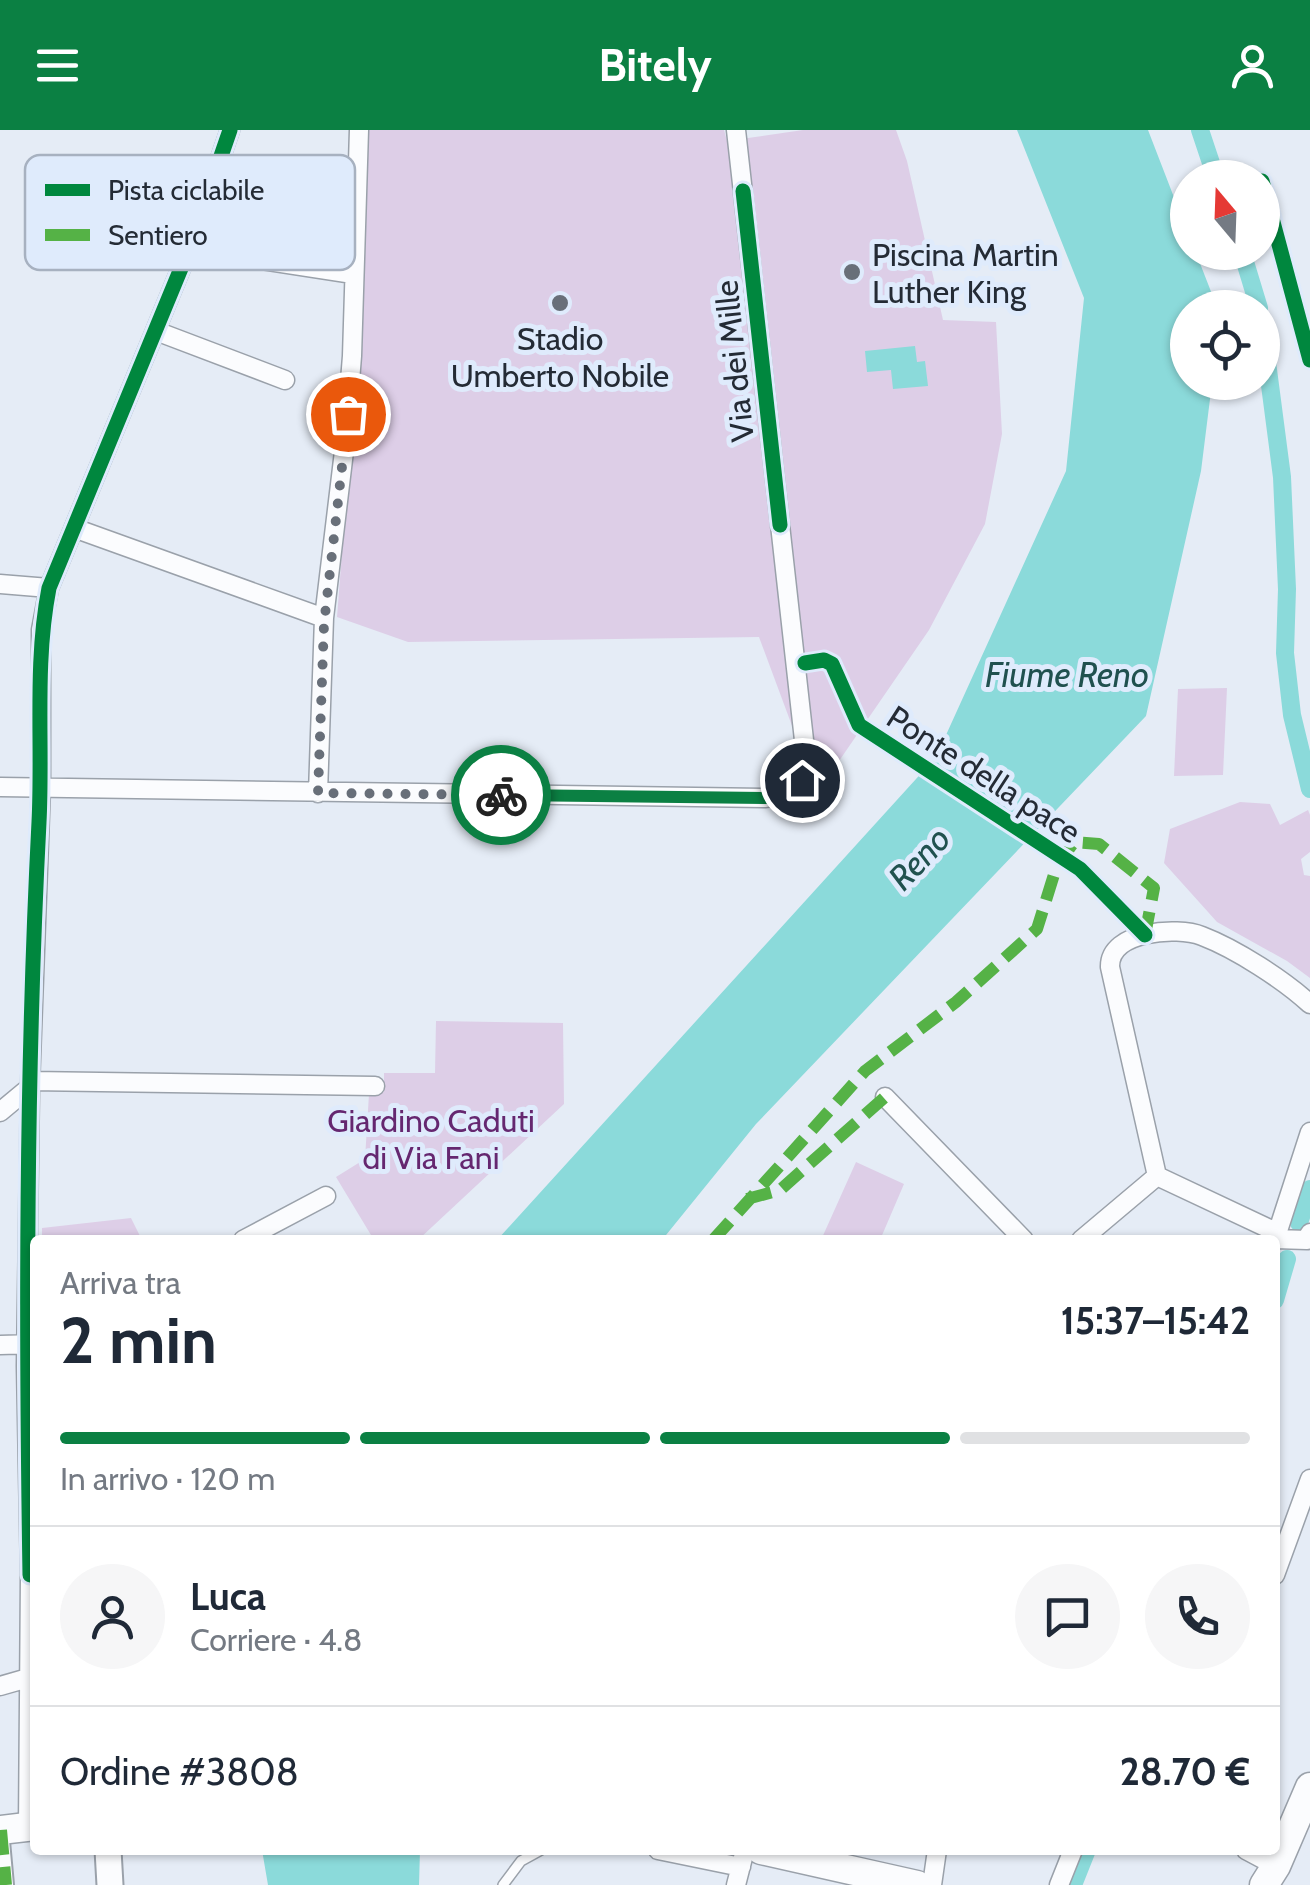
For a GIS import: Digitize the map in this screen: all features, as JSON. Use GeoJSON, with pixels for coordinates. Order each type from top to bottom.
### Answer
{"type":"FeatureCollection","features":[{"type":"Feature","properties":{"kind":"main road"},"geometry":{"type":"LineString","coordinates":[[1280,1854],[1310,1788]]}},
{"type":"Feature","properties":{"kind":"main road"},"geometry":{"type":"LineString","coordinates":[[108,1855],[110,1885]]}},
{"type":"Feature","properties":{"kind":"main road"},"geometry":{"type":"LineString","coordinates":[[746,1863],[904,1884]]}},
{"type":"Feature","properties":{"kind":"street"},"geometry":{"type":"LineString","coordinates":[[221,155],[230,130]]}},
{"type":"Feature","properties":{"kind":"street"},"geometry":{"type":"LineString","coordinates":[[355,212],[359,130]]}},
{"type":"Feature","properties":{"kind":"street","name":"Via dei Mille"},"geometry":{"type":"LineString","coordinates":[[0,787],[784,796],[802,780],[806,759],[736,130]]}},
{"type":"Feature","properties":{"kind":"street"},"geometry":{"type":"LineString","coordinates":[[31,1235],[40,630],[48,588],[180,270]]}},
{"type":"Feature","properties":{"kind":"street"},"geometry":{"type":"LineString","coordinates":[[326,270],[352,274]]}},
{"type":"Feature","properties":{"kind":"street"},"geometry":{"type":"LineString","coordinates":[[318,793],[324,618],[346,443],[352,270]]}},
{"type":"Feature","properties":{"kind":"street"},"geometry":{"type":"LineString","coordinates":[[156,330],[286,380]]}},
{"type":"Feature","properties":{"kind":"street"},"geometry":{"type":"LineString","coordinates":[[74,528],[324,618]]}},
{"type":"Feature","properties":{"kind":"street"},"geometry":{"type":"LineString","coordinates":[[0,584],[48,588]]}},
{"type":"Feature","properties":{"kind":"street"},"geometry":{"type":"LineString","coordinates":[[1271,1235],[1157,1176],[1110,967],[1114,950],[1131,938],[1200,934],[1254,964],[1310,1004]]}},
{"type":"Feature","properties":{"kind":"street"},"geometry":{"type":"LineString","coordinates":[[0,1112],[30,1084],[375,1086]]}},
{"type":"Feature","properties":{"kind":"street"},"geometry":{"type":"LineString","coordinates":[[885,1097],[1019,1235]]}},
{"type":"Feature","properties":{"kind":"street"},"geometry":{"type":"LineString","coordinates":[[1276,1235],[1310,1132]]}},
{"type":"Feature","properties":{"kind":"street"},"geometry":{"type":"LineString","coordinates":[[1087,1235],[1157,1176]]}},
{"type":"Feature","properties":{"kind":"street"},"geometry":{"type":"LineString","coordinates":[[252,1235],[326,1196]]}},
{"type":"Feature","properties":{"kind":"street"},"geometry":{"type":"LineString","coordinates":[[1280,1237],[1307,1240],[1310,1232]]}},
{"type":"Feature","properties":{"kind":"street"},"geometry":{"type":"LineString","coordinates":[[0,1345],[30,1344]]}},
{"type":"Feature","properties":{"kind":"street"},"geometry":{"type":"LineString","coordinates":[[1280,1561],[1310,1479]]}},
{"type":"Feature","properties":{"kind":"street"},"geometry":{"type":"LineString","coordinates":[[0,1686],[30,1677]]}},
{"type":"Feature","properties":{"kind":"street"},"geometry":{"type":"LineString","coordinates":[[6,1885],[30,1695]]}},
{"type":"Feature","properties":{"kind":"street"},"geometry":{"type":"LineString","coordinates":[[692,1855],[746,1863]]}},
{"type":"Feature","properties":{"kind":"street"},"geometry":{"type":"LineString","coordinates":[[932,1885],[936,1855]]}},
{"type":"Feature","properties":{"kind":"street"},"geometry":{"type":"LineString","coordinates":[[1058,1885],[1071,1855]]}},
{"type":"Feature","properties":{"kind":"street"},"geometry":{"type":"LineString","coordinates":[[1251,1855],[1270,1876]]}},
{"type":"Feature","properties":{"kind":"lane"},"geometry":{"type":"LineString","coordinates":[[502,1885],[521,1861],[531,1855]]}},
{"type":"Feature","properties":{"kind":"green space"},"geometry":{"type":"Polygon","coordinates":[[[362,130],[724,130],[727,141],[803,130],[896,130],[907,161],[943,320],[996,322],[1002,434],[985,524],[929,630],[817,793],[759,637],[408,642],[337,617],[348,476],[362,130]]]}},
{"type":"Feature","properties":{"kind":"green space"},"geometry":{"type":"Polygon","coordinates":[[[1227,688],[1223,775],[1174,776],[1178,689],[1227,688]]]}},
{"type":"Feature","properties":{"kind":"green space"},"geometry":{"type":"Polygon","coordinates":[[[1240,802],[1270,804],[1280,825],[1308,810],[1310,815],[1310,852],[1301,859],[1304,875],[1310,876],[1310,978],[1217,922],[1164,863],[1170,829],[1240,802]]]}},
{"type":"Feature","properties":{"kind":"green space","name":"Giardino Caduti di Via Fani"},"geometry":{"type":"Polygon","coordinates":[[[436,1021],[563,1023],[564,1104],[423,1235],[371,1235],[336,1177],[365,1159],[369,1094],[384,1092],[384,1073],[435,1073],[436,1021]]]}},
{"type":"Feature","properties":{"kind":"green space"},"geometry":{"type":"Polygon","coordinates":[[[856,1162],[904,1184],[882,1235],[823,1235],[856,1162]]]}},
{"type":"Feature","properties":{"kind":"green space"},"geometry":{"type":"Polygon","coordinates":[[[131,1218],[140,1235],[42,1235],[42,1228],[131,1218]]]}},
{"type":"Feature","properties":{"kind":"water","name":"Fiume Reno"},"geometry":{"type":"Polygon","coordinates":[[[1017,130],[1148,130],[1170,187],[1170,270],[1203,270],[1210,290],[1170,290],[1170,400],[1210,400],[1201,471],[1146,716],[756,1124],[666,1235],[502,1235],[936,757],[1066,471],[1084,298],[1017,130]]]}},
{"type":"Feature","properties":{"kind":"water"},"geometry":{"type":"Polygon","coordinates":[[[915,346],[917,362],[925,361],[928,386],[893,389],[891,370],[867,372],[865,351],[915,346]]]}},
{"type":"Feature","properties":{"kind":"water"},"geometry":{"type":"Polygon","coordinates":[[[263,1855],[420,1855],[419,1885],[268,1885],[263,1855]]]}},
{"type":"Feature","properties":{"kind":"waterway"},"geometry":{"type":"LineString","coordinates":[[1200,130],[1210,160]]}},
{"type":"Feature","properties":{"kind":"waterway"},"geometry":{"type":"LineString","coordinates":[[1247,270],[1254,290]]}},
{"type":"Feature","properties":{"kind":"waterway"},"geometry":{"type":"LineString","coordinates":[[1272,400],[1282,477],[1287,589],[1285,653],[1292,715],[1310,789]]}},
{"type":"Feature","properties":{"kind":"waterway"},"geometry":{"type":"LineString","coordinates":[[1299,1223],[1310,1189]]}},
{"type":"Feature","properties":{"kind":"waterway"},"geometry":{"type":"LineString","coordinates":[[1280,1283],[1287,1259]]}},
{"type":"Feature","properties":{"kind":"waterway"},"geometry":{"type":"LineString","coordinates":[[1073,1885],[1085,1855]]}},
{"type":"Feature","properties":{"kind":"marked path"},"geometry":{"type":"LineString","coordinates":[[717,1235],[865,1071],[956,1002],[1037,929],[1057,865],[1074,842],[1099,844],[1154,888],[1145,935]]}},
{"type":"Feature","properties":{"kind":"marked path"},"geometry":{"type":"LineString","coordinates":[[747,1199],[780,1190],[885,1097]]}},
{"type":"Feature","properties":{"kind":"marked path"},"geometry":{"type":"LineString","coordinates":[[1,1830],[6,1885]]}},
{"type":"Feature","properties":{"kind":"cycle path"},"geometry":{"type":"LineString","coordinates":[[221,155],[230,130]]}},
{"type":"Feature","properties":{"kind":"cycle path"},"geometry":{"type":"LineString","coordinates":[[743,191],[780,525]]}},
{"type":"Feature","properties":{"kind":"cycle path"},"geometry":{"type":"LineString","coordinates":[[1280,248],[1310,360]]}},
{"type":"Feature","properties":{"kind":"cycle path"},"geometry":{"type":"LineString","coordinates":[[30,1575],[28,1198],[44,617],[49,588],[180,270]]}},
{"type":"Feature","properties":{"kind":"cycle path","name":"Ponte della pace"},"geometry":{"type":"LineString","coordinates":[[805,663],[824,660],[832,664],[859,725],[1080,869],[1145,935]]}},
{"type":"Feature","properties":{"kind":"way so far"},"geometry":{"type":"LineString","coordinates":[[348,414],[324,624],[318,793],[501,795]]}},
{"type":"Feature","properties":{"kind":"place","name":"Piscina Martin Luther King"},"geometry":{"type":"Point","coordinates":[852,272]}},
{"type":"Feature","properties":{"kind":"place","name":"Stadio Umberto Nobile"},"geometry":{"type":"Point","coordinates":[560,303]}},
{"type":"Feature","properties":{"kind":"route"},"geometry":{"type":"LineString","coordinates":[[501,795],[765,798],[784,796],[802,780]]}},
{"type":"Feature","properties":{"kind":"water label","name":"Reno"},"geometry":{"type":"Point","coordinates":[919,858]}}]}
